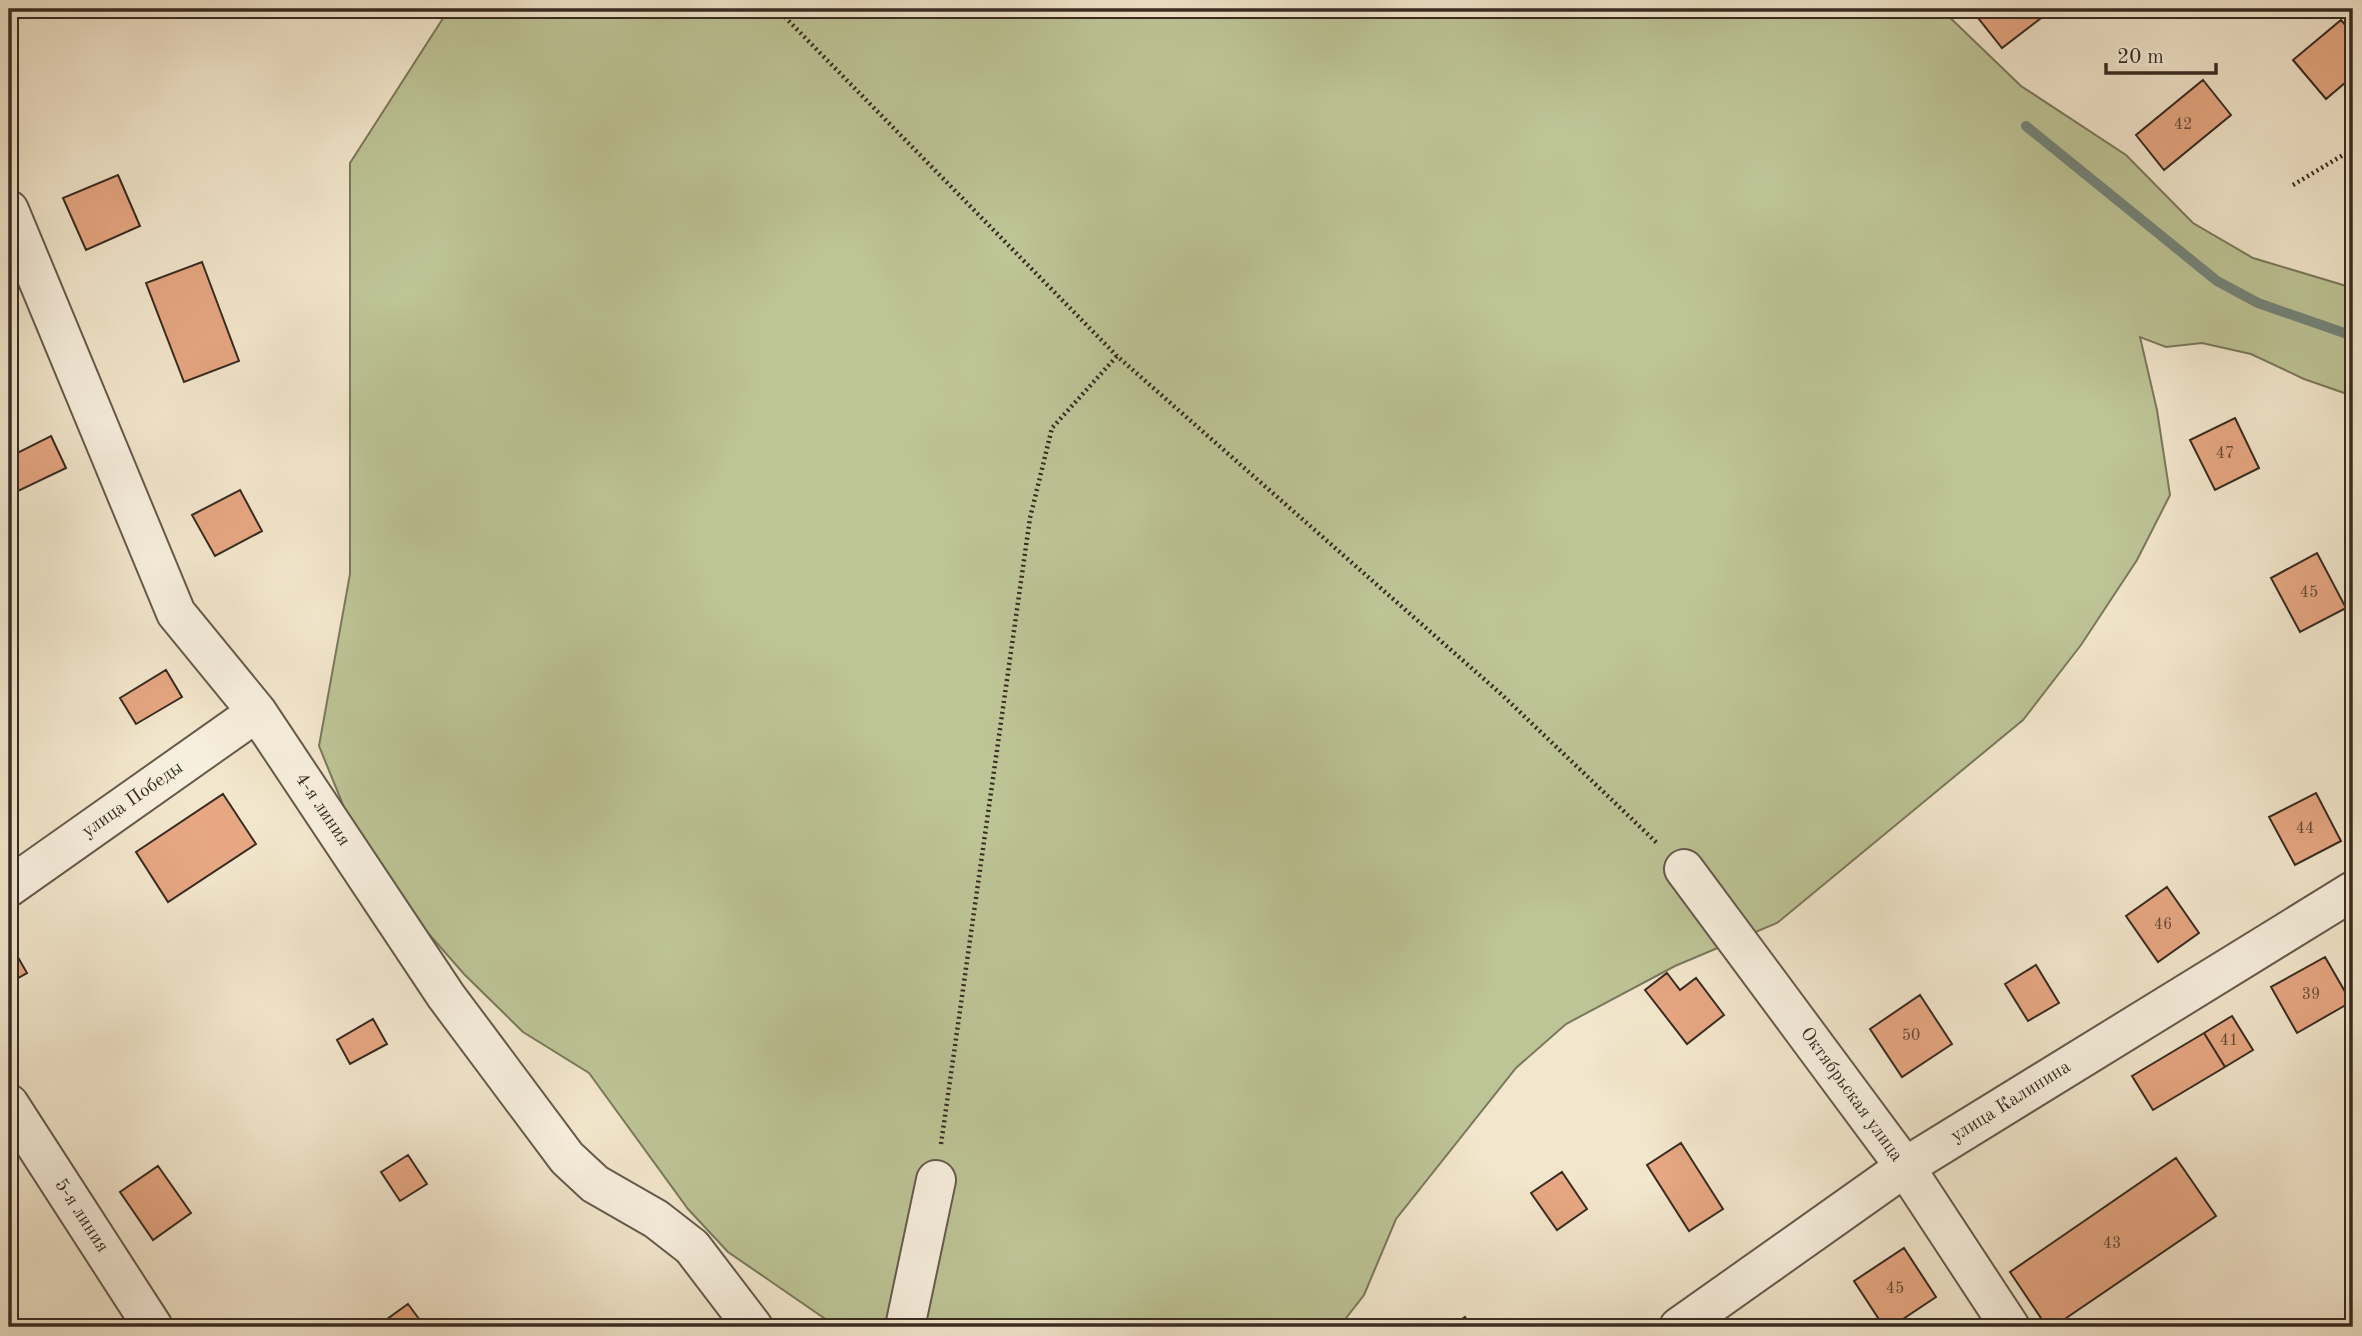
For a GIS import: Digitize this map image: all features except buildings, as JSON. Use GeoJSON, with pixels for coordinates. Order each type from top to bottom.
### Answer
{"type":"FeatureCollection","features":[{"type":"Feature","properties":{"kind":"street","name":"4-я линия"},"geometry":{"type":"LineString","coordinates":[[9,210],[176,613],[257,712],[446,996],[568,1158],[594,1184],[656,1219],[692,1247],[753,1327]]}},
{"type":"Feature","properties":{"kind":"street","name":"улица Победы"},"geometry":{"type":"LineString","coordinates":[[9,887],[257,712]]}},
{"type":"Feature","properties":{"kind":"street","name":"Октябрьская улица"},"geometry":{"type":"LineString","coordinates":[[1684,869],[1905,1167],[2010,1327]]}},
{"type":"Feature","properties":{"kind":"street","name":"улица Калинина"},"geometry":{"type":"LineString","coordinates":[[1679,1327],[1905,1167],[2353,891]]}},
{"type":"Feature","properties":{"kind":"street","name":"5-я линия"},"geometry":{"type":"LineString","coordinates":[[9,1104],[153,1327]]}},
{"type":"Feature","properties":{"kind":"street"},"geometry":{"type":"LineString","coordinates":[[905,1327],[936,1180]]}},
{"type":"Feature","properties":{"kind":"path"},"geometry":{"type":"LineString","coordinates":[[777,9],[1117,356],[1501,694],[1684,869]]}},
{"type":"Feature","properties":{"kind":"path"},"geometry":{"type":"LineString","coordinates":[[2293,185],[2353,149]]}},
{"type":"Feature","properties":{"kind":"path"},"geometry":{"type":"LineString","coordinates":[[936,1180],[1030,518],[1052,428],[1117,356]]}},
{"type":"Feature","properties":{"kind":"green space"},"geometry":{"type":"Polygon","coordinates":[[[449,9],[1941,9],[2021,86],[2126,155],[2193,223],[2253,258],[2353,288],[2353,396],[2304,379],[2251,354],[2202,343],[2166,347],[2140,337],[2157,410],[2170,495],[2137,560],[2081,645],[2023,720],[1777,923],[1675,966],[1566,1024],[1516,1068],[1396,1219],[1364,1295],[1339,1327],[837,1327],[728,1252],[688,1209],[589,1073],[523,1032],[464,974],[413,916],[350,822],[319,746],[350,574],[350,163],[449,9]]]}},
{"type":"Feature","properties":{"kind":"waterway"},"geometry":{"type":"LineString","coordinates":[[2026,126],[2217,281],[2258,303],[2353,336]]}}]}
